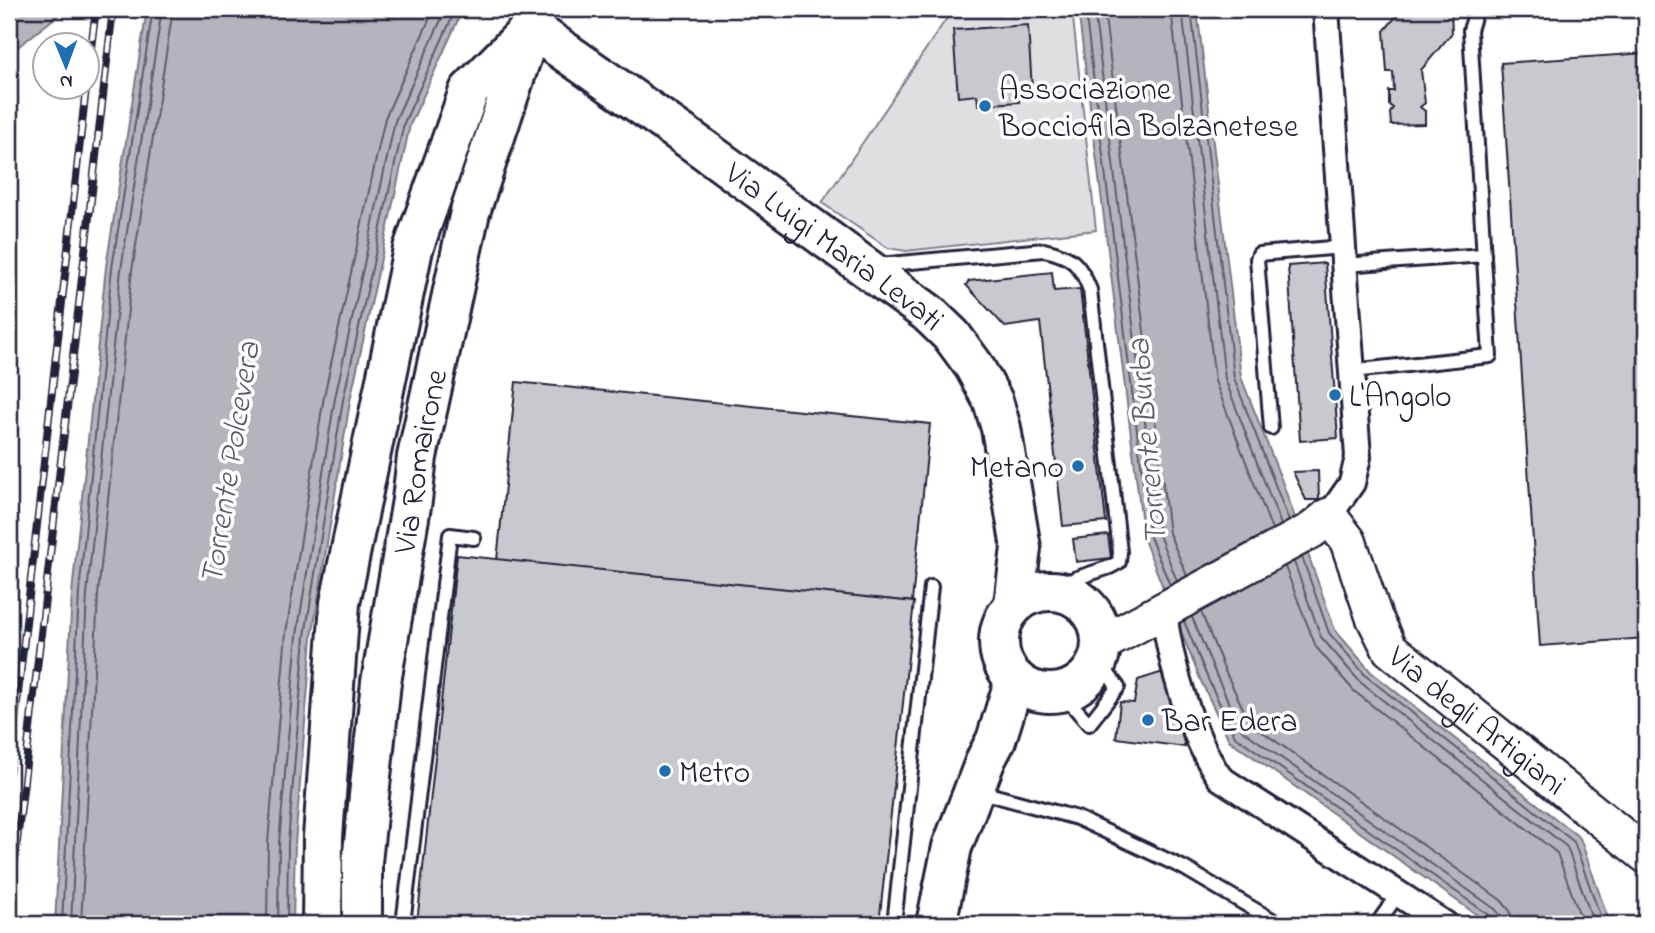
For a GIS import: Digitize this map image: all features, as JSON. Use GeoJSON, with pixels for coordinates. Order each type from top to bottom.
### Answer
{"type":"FeatureCollection","features":[{"type":"Feature","properties":{"kind":"main road"},"geometry":{"type":"LineString","coordinates":[[322,924],[323,837],[340,603],[413,249],[469,91],[535,18]]}},
{"type":"Feature","properties":{"kind":"main road","name":"Via Luigi Maria Levati"},"geometry":{"type":"LineString","coordinates":[[535,18],[691,140],[929,313],[952,337],[974,366],[993,401],[1001,428],[1021,548],[1014,604]]}},
{"type":"Feature","properties":{"kind":"main road","name":"Via Romairone"},"geometry":{"type":"LineString","coordinates":[[362,924],[362,862],[381,682],[417,457],[470,212],[535,18]]}},
{"type":"Feature","properties":{"kind":"main road"},"geometry":{"type":"LineString","coordinates":[[936,924],[952,847],[973,790],[996,740],[1040,688],[1083,680],[1100,652],[1164,611],[1321,523]]}},
{"type":"Feature","properties":{"kind":"main road","name":"Via degli Artigiani"},"geometry":{"type":"LineString","coordinates":[[1321,523],[1348,541],[1374,617],[1390,649],[1646,855]]}},
{"type":"Feature","properties":{"kind":"main road"},"geometry":{"type":"LineString","coordinates":[[1021,548],[1067,593]]}},
{"type":"Feature","properties":{"kind":"main road"},"geometry":{"type":"LineString","coordinates":[[1040,688],[1004,666],[999,650],[999,633],[1004,618],[1014,604],[1041,591],[1054,590],[1082,601],[1093,613],[1099,626],[1100,652]]}},
{"type":"Feature","properties":{"kind":"street"},"geometry":{"type":"LineString","coordinates":[[1321,523],[1352,483],[1358,457],[1326,9]]}},
{"type":"Feature","properties":{"kind":"street"},"geometry":{"type":"LineString","coordinates":[[1164,611],[1167,642],[1197,736],[1220,778],[1445,924]]}},
{"type":"Feature","properties":{"kind":"lane"},"geometry":{"type":"LineString","coordinates":[[1352,371],[1490,356],[1470,30],[1476,11],[1480,9]]}},
{"type":"Feature","properties":{"kind":"lane"},"geometry":{"type":"LineString","coordinates":[[9,159],[9,168]]}},
{"type":"Feature","properties":{"kind":"lane"},"geometry":{"type":"LineString","coordinates":[[863,266],[1044,250],[1062,254],[1083,272],[1090,290],[1120,552],[1119,562],[1110,568],[1074,579],[1067,593]]}},
{"type":"Feature","properties":{"kind":"lane"},"geometry":{"type":"LineString","coordinates":[[1271,428],[1257,259],[1259,254],[1484,255]]}},
{"type":"Feature","properties":{"kind":"lane"},"geometry":{"type":"LineString","coordinates":[[403,924],[450,535],[474,538]]}},
{"type":"Feature","properties":{"kind":"lane"},"geometry":{"type":"LineString","coordinates":[[894,924],[931,587]]}},
{"type":"Feature","properties":{"kind":"lane"},"geometry":{"type":"LineString","coordinates":[[973,790],[1077,818],[1184,868],[1279,924]]}},
{"type":"Feature","properties":{"kind":"lane"},"geometry":{"type":"LineString","coordinates":[[1377,924],[1399,893]]}},
{"type":"Feature","properties":{"kind":"shaded area","name":"Associazione Bocciofila Bolzanetese"},"geometry":{"type":"Polygon","coordinates":[[[953,9],[1072,9],[1096,230],[906,251],[888,248],[822,203],[953,9]]]}},
{"type":"Feature","properties":{"kind":"water"},"geometry":{"type":"Polygon","coordinates":[[[9,9],[66,9],[37,32],[32,32],[32,36],[9,54],[9,9]]]}},
{"type":"Feature","properties":{"kind":"water","name":"Torrente Polcevera"},"geometry":{"type":"Polygon","coordinates":[[[147,9],[463,9],[410,125],[350,401],[312,637],[295,844],[293,924],[55,924],[72,593],[106,267],[147,9]]]}},
{"type":"Feature","properties":{"kind":"water","name":"Torrente Burba"},"geometry":{"type":"Polygon","coordinates":[[[1078,9],[1197,9],[1241,377],[1283,484],[1335,630],[1371,672],[1580,838],[1610,924],[1490,924],[1229,740],[1201,681],[1144,540],[1078,9]]]}},
{"type":"Feature","properties":{"kind":"building"},"geometry":{"type":"Polygon","coordinates":[[[1402,9],[1451,9],[1452,33],[1421,70],[1425,103],[1420,107],[1425,111],[1425,124],[1391,125],[1390,113],[1393,108],[1389,105],[1389,91],[1394,91],[1393,72],[1387,72],[1384,31],[1402,9]]]}},
{"type":"Feature","properties":{"kind":"building"},"geometry":{"type":"Polygon","coordinates":[[[1028,25],[1032,90],[1018,91],[1019,102],[978,105],[977,95],[958,97],[953,30],[1028,25]]]}},
{"type":"Feature","properties":{"kind":"building"},"geometry":{"type":"Polygon","coordinates":[[[1646,53],[1646,638],[1540,646],[1501,63],[1646,53]]]}},
{"type":"Feature","properties":{"kind":"building"},"geometry":{"type":"Polygon","coordinates":[[[1325,263],[1338,438],[1300,441],[1288,266],[1325,263]]]}},
{"type":"Feature","properties":{"kind":"building"},"geometry":{"type":"Polygon","coordinates":[[[1052,272],[1054,291],[1080,289],[1106,522],[1063,526],[1040,322],[1005,327],[966,285],[969,281],[1052,272]]]}},
{"type":"Feature","properties":{"kind":"building"},"geometry":{"type":"Polygon","coordinates":[[[516,382],[930,424],[912,602],[497,560],[516,382]]]}},
{"type":"Feature","properties":{"kind":"building"},"geometry":{"type":"Polygon","coordinates":[[[1318,471],[1319,500],[1306,500],[1293,472],[1318,471]]]}},
{"type":"Feature","properties":{"kind":"building"},"geometry":{"type":"Polygon","coordinates":[[[1108,535],[1111,558],[1076,562],[1073,539],[1108,535]]]}},
{"type":"Feature","properties":{"kind":"building","name":"Metro"},"geometry":{"type":"Polygon","coordinates":[[[457,555],[914,602],[879,924],[417,923],[457,555]]]}},
{"type":"Feature","properties":{"kind":"building","name":"Bar Edera"},"geometry":{"type":"Polygon","coordinates":[[[1166,671],[1185,747],[1116,738],[1120,702],[1134,703],[1138,680],[1166,671]]]}},
{"type":"Feature","properties":{"kind":"railway"},"geometry":{"type":"LineString","coordinates":[[93,32],[96,9]]}},
{"type":"Feature","properties":{"kind":"railway"},"geometry":{"type":"LineString","coordinates":[[9,911],[113,9]]}},
{"type":"Feature","properties":{"kind":"railway"},"geometry":{"type":"LineString","coordinates":[[9,774],[84,102]]}},
{"type":"Feature","properties":{"kind":"place","name":"Associazione Bocciofila Bolzanetese"},"geometry":{"type":"Point","coordinates":[985,106]}},
{"type":"Feature","properties":{"kind":"place","name":"L'Angolo"},"geometry":{"type":"Point","coordinates":[1335,395]}},
{"type":"Feature","properties":{"kind":"place","name":"Metano"},"geometry":{"type":"Point","coordinates":[1078,466]}},
{"type":"Feature","properties":{"kind":"place","name":"Bar Edera"},"geometry":{"type":"Point","coordinates":[1148,720]}},
{"type":"Feature","properties":{"kind":"place","name":"Metro"},"geometry":{"type":"Point","coordinates":[665,771]}}]}
